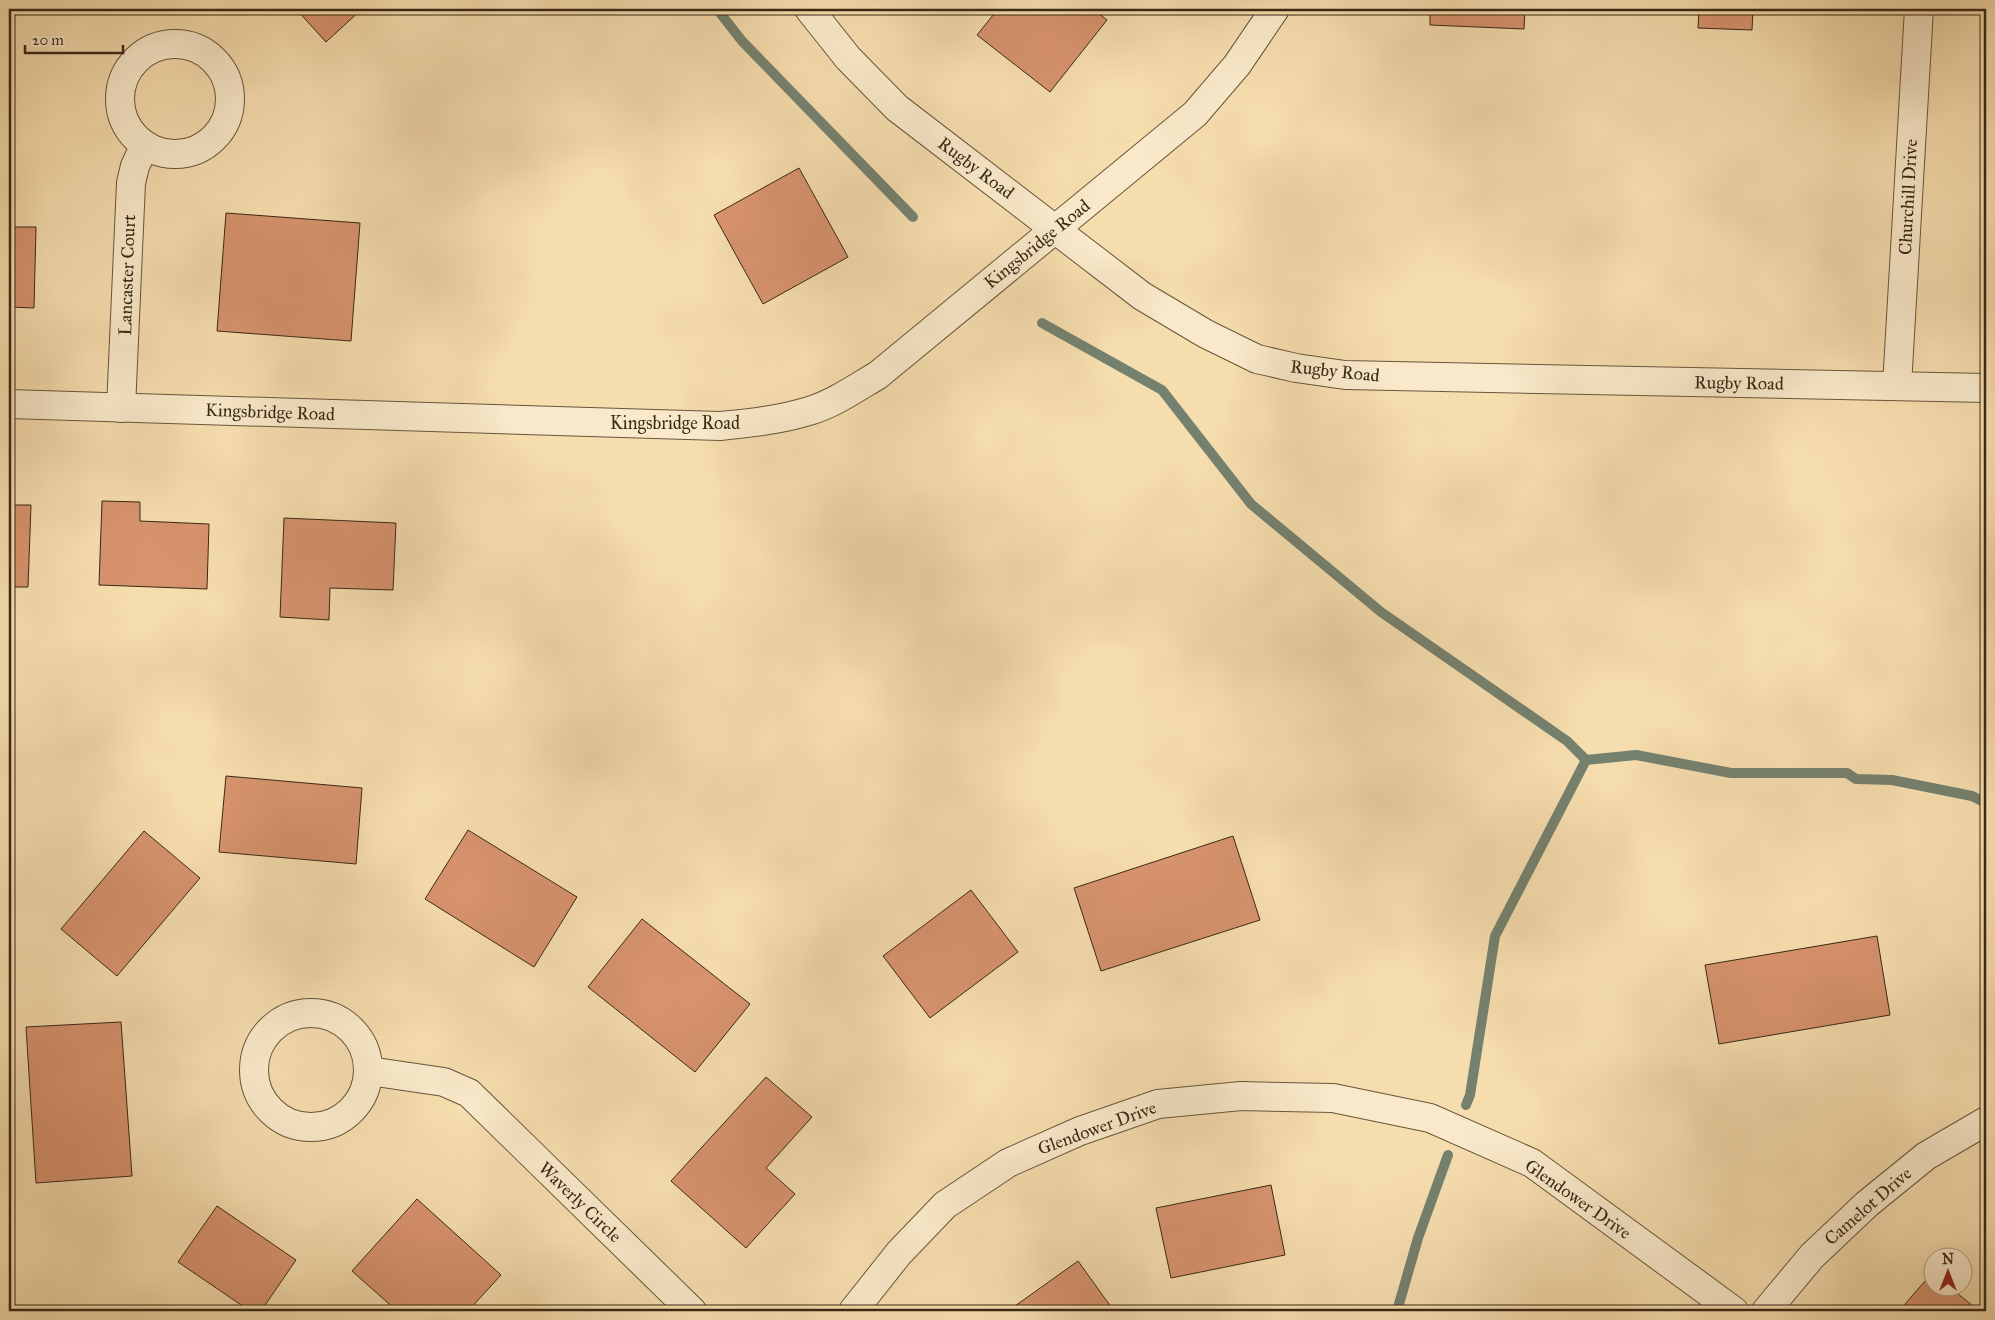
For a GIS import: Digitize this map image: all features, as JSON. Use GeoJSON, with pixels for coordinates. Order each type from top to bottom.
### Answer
{"type":"FeatureCollection","features":[{"type":"Feature","properties":{"kind":"street","name":"Rugby Road"},"geometry":{"type":"LineString","coordinates":[[809,9],[848,58],[897,108],[1142,296],[1206,334],[1257,359],[1296,368],[1345,375],[1986,388]]}},
{"type":"Feature","properties":{"kind":"street","name":"Kingsbridge Road"},"geometry":{"type":"LineString","coordinates":[[9,404],[720,426],[766,421],[810,411],[843,396],[878,375],[1195,114],[1237,65],[1275,9]]}},
{"type":"Feature","properties":{"kind":"street","name":"Churchill Drive"},"geometry":{"type":"LineString","coordinates":[[1897,386],[1919,9]]}},
{"type":"Feature","properties":{"kind":"street"},"geometry":{"type":"LineString","coordinates":[[179,43],[197,48],[213,57],[224,72],[230,89],[230,108],[224,125],[219,132],[213,139],[198,149],[180,154],[162,153],[145,145],[132,133],[123,117],[119,99],[122,81],[131,65],[144,52],[161,45],[179,43]]}},
{"type":"Feature","properties":{"kind":"street","name":"Lancaster Court"},"geometry":{"type":"LineString","coordinates":[[121,408],[131,183],[135,166],[145,145]]}},
{"type":"Feature","properties":{"kind":"street"},"geometry":{"type":"LineString","coordinates":[[304,1013],[320,1013],[336,1018],[350,1027],[360,1040],[367,1055],[369,1071],[365,1090],[355,1107],[340,1120],[322,1126],[302,1127],[284,1120],[268,1108],[258,1091],[254,1072],[256,1053],[263,1038],[274,1026],[288,1017],[304,1013]]}},
{"type":"Feature","properties":{"kind":"street","name":"Waverly Circle"},"geometry":{"type":"LineString","coordinates":[[369,1071],[444,1082],[469,1093],[692,1311]]}},
{"type":"Feature","properties":{"kind":"street","name":"Glendower Drive"},"geometry":{"type":"LineString","coordinates":[[853,1311],[899,1253],[945,1205],[1008,1163],[1080,1131],[1158,1104],[1240,1096],[1333,1098],[1430,1118],[1447,1125],[1532,1163],[1734,1311]]}},
{"type":"Feature","properties":{"kind":"street","name":"Camelot Drive"},"geometry":{"type":"LineString","coordinates":[[1766,1311],[1812,1256],[1868,1204],[1926,1156],[1986,1121]]}},
{"type":"Feature","properties":{"kind":"building"},"geometry":{"type":"Polygon","coordinates":[[[296,9],[362,9],[326,42],[296,9]]]}},
{"type":"Feature","properties":{"kind":"building"},"geometry":{"type":"Polygon","coordinates":[[[998,9],[1093,9],[1107,20],[1050,92],[977,35],[998,9]]]}},
{"type":"Feature","properties":{"kind":"building"},"geometry":{"type":"Polygon","coordinates":[[[1430,9],[1525,9],[1524,29],[1430,25],[1430,9]]]}},
{"type":"Feature","properties":{"kind":"building"},"geometry":{"type":"Polygon","coordinates":[[[1699,9],[1753,9],[1752,30],[1698,28],[1699,9]]]}},
{"type":"Feature","properties":{"kind":"building"},"geometry":{"type":"Polygon","coordinates":[[[799,168],[848,257],[763,304],[714,215],[799,168]]]}},
{"type":"Feature","properties":{"kind":"building"},"geometry":{"type":"Polygon","coordinates":[[[226,213],[360,223],[351,341],[217,331],[226,213]]]}},
{"type":"Feature","properties":{"kind":"building"},"geometry":{"type":"Polygon","coordinates":[[[9,227],[36,227],[34,308],[9,307],[9,227]]]}},
{"type":"Feature","properties":{"kind":"building"},"geometry":{"type":"Polygon","coordinates":[[[102,501],[140,502],[140,521],[209,524],[207,589],[99,585],[102,501]]]}},
{"type":"Feature","properties":{"kind":"building"},"geometry":{"type":"Polygon","coordinates":[[[9,505],[31,505],[28,587],[9,587],[9,505]]]}},
{"type":"Feature","properties":{"kind":"building"},"geometry":{"type":"Polygon","coordinates":[[[284,518],[396,523],[393,590],[330,588],[329,620],[280,617],[284,518]]]}},
{"type":"Feature","properties":{"kind":"building"},"geometry":{"type":"Polygon","coordinates":[[[226,776],[362,788],[356,864],[219,852],[226,776]]]}},
{"type":"Feature","properties":{"kind":"building"},"geometry":{"type":"Polygon","coordinates":[[[468,830],[577,897],[534,967],[425,899],[468,830]]]}},
{"type":"Feature","properties":{"kind":"building"},"geometry":{"type":"Polygon","coordinates":[[[144,831],[200,878],[117,976],[61,929],[144,831]]]}},
{"type":"Feature","properties":{"kind":"building"},"geometry":{"type":"Polygon","coordinates":[[[1233,836],[1260,920],[1101,971],[1074,888],[1233,836]]]}},
{"type":"Feature","properties":{"kind":"building"},"geometry":{"type":"Polygon","coordinates":[[[971,890],[1018,952],[930,1018],[883,956],[971,890]]]}},
{"type":"Feature","properties":{"kind":"building"},"geometry":{"type":"Polygon","coordinates":[[[642,919],[750,1004],[695,1072],[588,987],[642,919]]]}},
{"type":"Feature","properties":{"kind":"building"},"geometry":{"type":"Polygon","coordinates":[[[1877,936],[1890,1015],[1719,1044],[1705,965],[1877,936]]]}},
{"type":"Feature","properties":{"kind":"building"},"geometry":{"type":"Polygon","coordinates":[[[121,1022],[132,1176],[36,1183],[26,1027],[121,1022]]]}},
{"type":"Feature","properties":{"kind":"building"},"geometry":{"type":"Polygon","coordinates":[[[766,1077],[812,1117],[766,1168],[795,1194],[746,1248],[671,1181],[766,1077]]]}},
{"type":"Feature","properties":{"kind":"building"},"geometry":{"type":"Polygon","coordinates":[[[1271,1185],[1285,1255],[1171,1278],[1156,1208],[1271,1185]]]}},
{"type":"Feature","properties":{"kind":"building"},"geometry":{"type":"Polygon","coordinates":[[[417,1199],[501,1275],[468,1311],[397,1311],[352,1271],[417,1199]]]}},
{"type":"Feature","properties":{"kind":"building"},"geometry":{"type":"Polygon","coordinates":[[[217,1206],[296,1260],[261,1311],[250,1311],[178,1262],[217,1206]]]}},
{"type":"Feature","properties":{"kind":"building"},"geometry":{"type":"Polygon","coordinates":[[[1078,1261],[1114,1311],[1008,1311],[1078,1261]]]}},
{"type":"Feature","properties":{"kind":"building"},"geometry":{"type":"Polygon","coordinates":[[[1922,1285],[1922,1298],[1963,1298],[1979,1311],[1899,1311],[1922,1285]]]}},
{"type":"Feature","properties":{"kind":"waterway"},"geometry":{"type":"LineString","coordinates":[[717,9],[742,41],[913,217]]}},
{"type":"Feature","properties":{"kind":"waterway"},"geometry":{"type":"LineString","coordinates":[[1042,323],[1162,390],[1251,504],[1381,612],[1567,741],[1586,760]]}},
{"type":"Feature","properties":{"kind":"waterway"},"geometry":{"type":"LineString","coordinates":[[1586,760],[1636,755],[1731,773],[1847,773],[1856,779],[1892,780],[1972,796],[1986,803]]}},
{"type":"Feature","properties":{"kind":"waterway"},"geometry":{"type":"LineString","coordinates":[[1466,1105],[1470,1095],[1495,936],[1586,760]]}},
{"type":"Feature","properties":{"kind":"waterway"},"geometry":{"type":"LineString","coordinates":[[1397,1311],[1418,1238],[1448,1155]]}}]}
